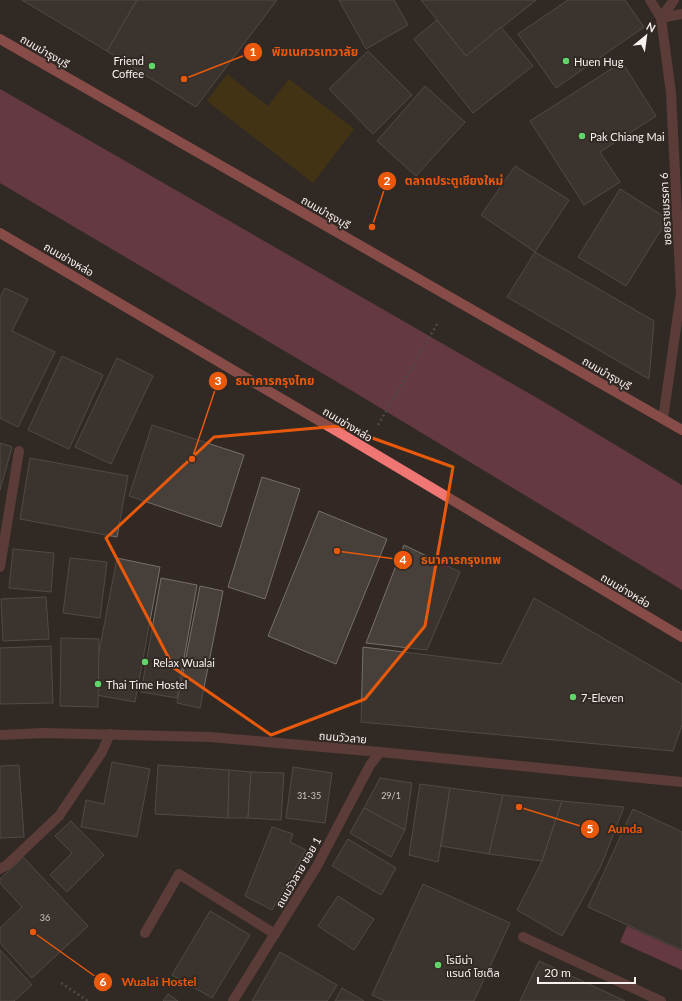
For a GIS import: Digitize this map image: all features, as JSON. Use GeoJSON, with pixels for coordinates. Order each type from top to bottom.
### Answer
{"type":"FeatureCollection","features":[{"type":"Feature","properties":{"kind":"main road","name":"ถนนบำรุงบุรี"},"geometry":{"type":"LineString","coordinates":[[0,38],[682,430]]}},
{"type":"Feature","properties":{"kind":"main road","name":"ถนนช่างหล่อ"},"geometry":{"type":"LineString","coordinates":[[0,233],[359,444],[682,637]]}},
{"type":"Feature","properties":{"kind":"street","name":"ซอยราชมรรคา 6"},"geometry":{"type":"LineString","coordinates":[[650,0],[662,18],[671,93],[681,293],[663,419]]}},
{"type":"Feature","properties":{"kind":"street"},"geometry":{"type":"LineString","coordinates":[[662,18],[674,0]]}},
{"type":"Feature","properties":{"kind":"street"},"geometry":{"type":"LineString","coordinates":[[662,18],[682,14]]}},
{"type":"Feature","properties":{"kind":"street"},"geometry":{"type":"LineString","coordinates":[[0,567],[19,451]]}},
{"type":"Feature","properties":{"kind":"street","name":"ถนนวัวลาย"},"geometry":{"type":"LineString","coordinates":[[0,735],[43,733],[210,737],[380,752],[682,782]]}},
{"type":"Feature","properties":{"kind":"street"},"geometry":{"type":"LineString","coordinates":[[0,869],[7,865],[59,816],[102,752],[110,734]]}},
{"type":"Feature","properties":{"kind":"street","name":"ถนนวัวลาย ซอย 1"},"geometry":{"type":"LineString","coordinates":[[233,1001],[317,866],[370,765],[380,752]]}},
{"type":"Feature","properties":{"kind":"street"},"geometry":{"type":"LineString","coordinates":[[145,934],[179,874],[275,934]]}},
{"type":"Feature","properties":{"kind":"street"},"geometry":{"type":"LineString","coordinates":[[523,937],[661,1001]]}},
{"type":"Feature","properties":{"kind":"path"},"geometry":{"type":"LineString","coordinates":[[378,425],[437,324]]}},
{"type":"Feature","properties":{"kind":"path"},"geometry":{"type":"LineString","coordinates":[[61,983],[88,1001]]}},
{"type":"Feature","properties":{"kind":"highlighted area"},"geometry":{"type":"Polygon","coordinates":[[[339,426],[453,467],[425,626],[365,699],[271,735],[174,668],[106,538],[214,437],[339,426]]]}},
{"type":"Feature","properties":{"kind":"shaded area"},"geometry":{"type":"Polygon","coordinates":[[[227,74],[268,106],[289,79],[354,129],[313,183],[207,101],[227,74]]]}},
{"type":"Feature","properties":{"kind":"shaded area"},"geometry":{"type":"Polygon","coordinates":[[[0,89],[544,402],[682,485],[682,590],[349,389],[0,183],[0,89]]]}},
{"type":"Feature","properties":{"kind":"shaded area"},"geometry":{"type":"Polygon","coordinates":[[[627,926],[682,951],[682,970],[620,942],[627,926]]]}},
{"type":"Feature","properties":{"kind":"building"},"geometry":{"type":"Polygon","coordinates":[[[22,0],[137,0],[107,51],[22,0]]]}},
{"type":"Feature","properties":{"kind":"building"},"geometry":{"type":"Polygon","coordinates":[[[137,0],[277,0],[196,107],[107,51],[137,0]]]}},
{"type":"Feature","properties":{"kind":"building"},"geometry":{"type":"Polygon","coordinates":[[[339,0],[394,0],[408,25],[366,49],[339,0]]]}},
{"type":"Feature","properties":{"kind":"building"},"geometry":{"type":"Polygon","coordinates":[[[421,0],[536,0],[466,56],[421,0]]]}},
{"type":"Feature","properties":{"kind":"building","name":"Huen Hug"},"geometry":{"type":"Polygon","coordinates":[[[568,0],[625,0],[644,27],[556,88],[518,34],[568,0]]]}},
{"type":"Feature","properties":{"kind":"building"},"geometry":{"type":"Polygon","coordinates":[[[437,20],[466,56],[501,27],[533,66],[473,113],[414,39],[437,20]]]}},
{"type":"Feature","properties":{"kind":"building"},"geometry":{"type":"Polygon","coordinates":[[[368,51],[412,95],[373,134],[329,89],[368,51]]]}},
{"type":"Feature","properties":{"kind":"building","name":"Pak Chiang Mai"},"geometry":{"type":"Polygon","coordinates":[[[622,62],[656,116],[600,152],[620,182],[584,205],[530,121],[622,62]]]}},
{"type":"Feature","properties":{"kind":"building"},"geometry":{"type":"Polygon","coordinates":[[[425,86],[465,122],[416,176],[377,141],[425,86]]]}},
{"type":"Feature","properties":{"kind":"building"},"geometry":{"type":"Polygon","coordinates":[[[515,166],[569,200],[535,252],[481,215],[515,166]]]}},
{"type":"Feature","properties":{"kind":"building"},"geometry":{"type":"Polygon","coordinates":[[[620,189],[668,219],[626,286],[578,257],[620,189]]]}},
{"type":"Feature","properties":{"kind":"building"},"geometry":{"type":"Polygon","coordinates":[[[535,252],[654,321],[649,379],[507,297],[535,252]]]}},
{"type":"Feature","properties":{"kind":"building"},"geometry":{"type":"Polygon","coordinates":[[[5,288],[28,299],[12,331],[55,352],[18,427],[0,418],[0,298],[5,288]]]}},
{"type":"Feature","properties":{"kind":"building"},"geometry":{"type":"Polygon","coordinates":[[[62,356],[103,375],[69,449],[28,430],[62,356]]]}},
{"type":"Feature","properties":{"kind":"building"},"geometry":{"type":"Polygon","coordinates":[[[117,358],[153,376],[111,464],[75,447],[117,358]]]}},
{"type":"Feature","properties":{"kind":"building"},"geometry":{"type":"Polygon","coordinates":[[[152,425],[244,455],[221,527],[129,496],[152,425]]]}},
{"type":"Feature","properties":{"kind":"building"},"geometry":{"type":"Polygon","coordinates":[[[0,443],[12,447],[0,490],[0,443]]]}},
{"type":"Feature","properties":{"kind":"building"},"geometry":{"type":"Polygon","coordinates":[[[30,458],[128,476],[117,537],[20,519],[30,458]]]}},
{"type":"Feature","properties":{"kind":"building"},"geometry":{"type":"Polygon","coordinates":[[[262,477],[300,489],[265,599],[228,587],[262,477]]]}},
{"type":"Feature","properties":{"kind":"building"},"geometry":{"type":"Polygon","coordinates":[[[319,511],[387,539],[336,664],[268,636],[319,511]]]}},
{"type":"Feature","properties":{"kind":"building"},"geometry":{"type":"Polygon","coordinates":[[[404,545],[460,572],[427,650],[366,643],[404,545]]]}},
{"type":"Feature","properties":{"kind":"building"},"geometry":{"type":"Polygon","coordinates":[[[13,549],[54,553],[51,592],[9,588],[13,549]]]}},
{"type":"Feature","properties":{"kind":"building"},"geometry":{"type":"Polygon","coordinates":[[[70,558],[107,562],[100,618],[63,613],[70,558]]]}},
{"type":"Feature","properties":{"kind":"building"},"geometry":{"type":"Polygon","coordinates":[[[117,558],[160,567],[135,702],[91,694],[117,558]]]}},
{"type":"Feature","properties":{"kind":"building"},"geometry":{"type":"Polygon","coordinates":[[[161,578],[197,585],[177,698],[141,692],[161,578]]]}},
{"type":"Feature","properties":{"kind":"building"},"geometry":{"type":"Polygon","coordinates":[[[200,586],[223,591],[200,708],[177,703],[200,586]]]}},
{"type":"Feature","properties":{"kind":"building"},"geometry":{"type":"Polygon","coordinates":[[[46,597],[49,639],[3,641],[1,599],[46,597]]]}},
{"type":"Feature","properties":{"kind":"building"},"geometry":{"type":"Polygon","coordinates":[[[534,598],[682,684],[682,725],[673,751],[361,722],[363,647],[501,664],[534,598]]]}},
{"type":"Feature","properties":{"kind":"building"},"geometry":{"type":"Polygon","coordinates":[[[61,638],[99,639],[98,707],[60,706],[61,638]]]}},
{"type":"Feature","properties":{"kind":"building"},"geometry":{"type":"Polygon","coordinates":[[[51,646],[53,703],[0,704],[0,648],[51,646]]]}},
{"type":"Feature","properties":{"kind":"building"},"geometry":{"type":"Polygon","coordinates":[[[112,762],[150,769],[137,837],[81,827],[86,800],[104,804],[112,762]]]}},
{"type":"Feature","properties":{"kind":"building"},"geometry":{"type":"Polygon","coordinates":[[[19,765],[24,837],[0,838],[0,766],[19,765]]]}},
{"type":"Feature","properties":{"kind":"building"},"geometry":{"type":"Polygon","coordinates":[[[158,765],[229,770],[228,818],[155,814],[158,765]]]}},
{"type":"Feature","properties":{"kind":"building"},"geometry":{"type":"Polygon","coordinates":[[[293,767],[332,773],[325,823],[286,818],[293,767]]]}},
{"type":"Feature","properties":{"kind":"building"},"geometry":{"type":"Polygon","coordinates":[[[229,770],[251,772],[248,818],[228,818],[229,770]]]}},
{"type":"Feature","properties":{"kind":"building"},"geometry":{"type":"Polygon","coordinates":[[[251,772],[284,773],[281,820],[248,818],[251,772]]]}},
{"type":"Feature","properties":{"kind":"building"},"geometry":{"type":"Polygon","coordinates":[[[380,778],[412,783],[405,830],[364,808],[380,778]]]}},
{"type":"Feature","properties":{"kind":"building"},"geometry":{"type":"Polygon","coordinates":[[[420,784],[450,788],[438,862],[409,855],[420,784]]]}},
{"type":"Feature","properties":{"kind":"building"},"geometry":{"type":"Polygon","coordinates":[[[450,788],[503,795],[489,854],[441,846],[450,788]]]}},
{"type":"Feature","properties":{"kind":"building"},"geometry":{"type":"Polygon","coordinates":[[[503,795],[562,801],[542,861],[489,854],[503,795]]]}},
{"type":"Feature","properties":{"kind":"building"},"geometry":{"type":"Polygon","coordinates":[[[562,801],[624,807],[601,866],[562,936],[517,910],[542,861],[562,801]]]}},
{"type":"Feature","properties":{"kind":"building"},"geometry":{"type":"Polygon","coordinates":[[[364,808],[405,830],[391,857],[350,833],[364,808]]]}},
{"type":"Feature","properties":{"kind":"building"},"geometry":{"type":"Polygon","coordinates":[[[633,809],[682,832],[682,950],[588,907],[633,809]]]}},
{"type":"Feature","properties":{"kind":"building"},"geometry":{"type":"Polygon","coordinates":[[[71,821],[104,855],[67,892],[50,875],[72,853],[55,836],[71,821]]]}},
{"type":"Feature","properties":{"kind":"building"},"geometry":{"type":"Polygon","coordinates":[[[272,827],[293,834],[290,842],[306,850],[272,910],[245,896],[272,827]]]}},
{"type":"Feature","properties":{"kind":"building"},"geometry":{"type":"Polygon","coordinates":[[[348,839],[396,868],[381,895],[332,866],[348,839]]]}},
{"type":"Feature","properties":{"kind":"building"},"geometry":{"type":"Polygon","coordinates":[[[23,857],[88,926],[32,978],[0,943],[0,928],[22,907],[0,883],[0,879],[23,857]]]}},
{"type":"Feature","properties":{"kind":"building","name":"โรมีน่า แรนด์ โฮเต็ล"},"geometry":{"type":"Polygon","coordinates":[[[423,884],[510,923],[474,1001],[385,1001],[372,995],[423,884]]]}},
{"type":"Feature","properties":{"kind":"building"},"geometry":{"type":"Polygon","coordinates":[[[338,896],[374,919],[354,950],[318,926],[338,896]]]}},
{"type":"Feature","properties":{"kind":"building"},"geometry":{"type":"Polygon","coordinates":[[[210,911],[250,935],[212,998],[172,975],[210,911]]]}},
{"type":"Feature","properties":{"kind":"building"},"geometry":{"type":"Polygon","coordinates":[[[0,950],[32,985],[14,1001],[0,1001],[0,950]]]}},
{"type":"Feature","properties":{"kind":"building"},"geometry":{"type":"Polygon","coordinates":[[[280,952],[337,985],[327,1001],[252,1001],[280,952]]]}},
{"type":"Feature","properties":{"kind":"building"},"geometry":{"type":"Polygon","coordinates":[[[539,961],[610,994],[625,1001],[520,1001],[539,961]]]}},
{"type":"Feature","properties":{"kind":"building"},"geometry":{"type":"Polygon","coordinates":[[[342,988],[364,1001],[335,1001],[342,988]]]}},
{"type":"Feature","properties":{"kind":"building"},"geometry":{"type":"Polygon","coordinates":[[[168,994],[178,1001],[163,1001],[168,994]]]}},
{"type":"Feature","properties":{"kind":"place","name":"Huen Hug"},"geometry":{"type":"Point","coordinates":[566,61]}},
{"type":"Feature","properties":{"kind":"place","name":"Friend Coffee"},"geometry":{"type":"Point","coordinates":[152,66]}},
{"type":"Feature","properties":{"kind":"place","name":"พิฆเนศวรเทวาลัย"},"geometry":{"type":"Point","coordinates":[184,79]}},
{"type":"Feature","properties":{"kind":"place","name":"Pak Chiang Mai"},"geometry":{"type":"Point","coordinates":[582,136]}},
{"type":"Feature","properties":{"kind":"place","name":"ตลาดประตูเชียงใหม่"},"geometry":{"type":"Point","coordinates":[372,227]}},
{"type":"Feature","properties":{"kind":"place","name":"ธนาคารกรุงไทย"},"geometry":{"type":"Point","coordinates":[192,459]}},
{"type":"Feature","properties":{"kind":"place","name":"ธนาคารกรุงเทพ"},"geometry":{"type":"Point","coordinates":[337,551]}},
{"type":"Feature","properties":{"kind":"place","name":"Relax Wualai"},"geometry":{"type":"Point","coordinates":[145,662]}},
{"type":"Feature","properties":{"kind":"place","name":"Thai Time Hostel"},"geometry":{"type":"Point","coordinates":[98,684]}},
{"type":"Feature","properties":{"kind":"place","name":"7-Eleven"},"geometry":{"type":"Point","coordinates":[573,697]}},
{"type":"Feature","properties":{"kind":"place","name":"Aunda"},"geometry":{"type":"Point","coordinates":[519,807]}},
{"type":"Feature","properties":{"kind":"place","name":"Wualai Hostel"},"geometry":{"type":"Point","coordinates":[33,932]}},
{"type":"Feature","properties":{"kind":"place","name":"โรมีน่า แรนด์ โฮเต็ล"},"geometry":{"type":"Point","coordinates":[438,965]}}]}
